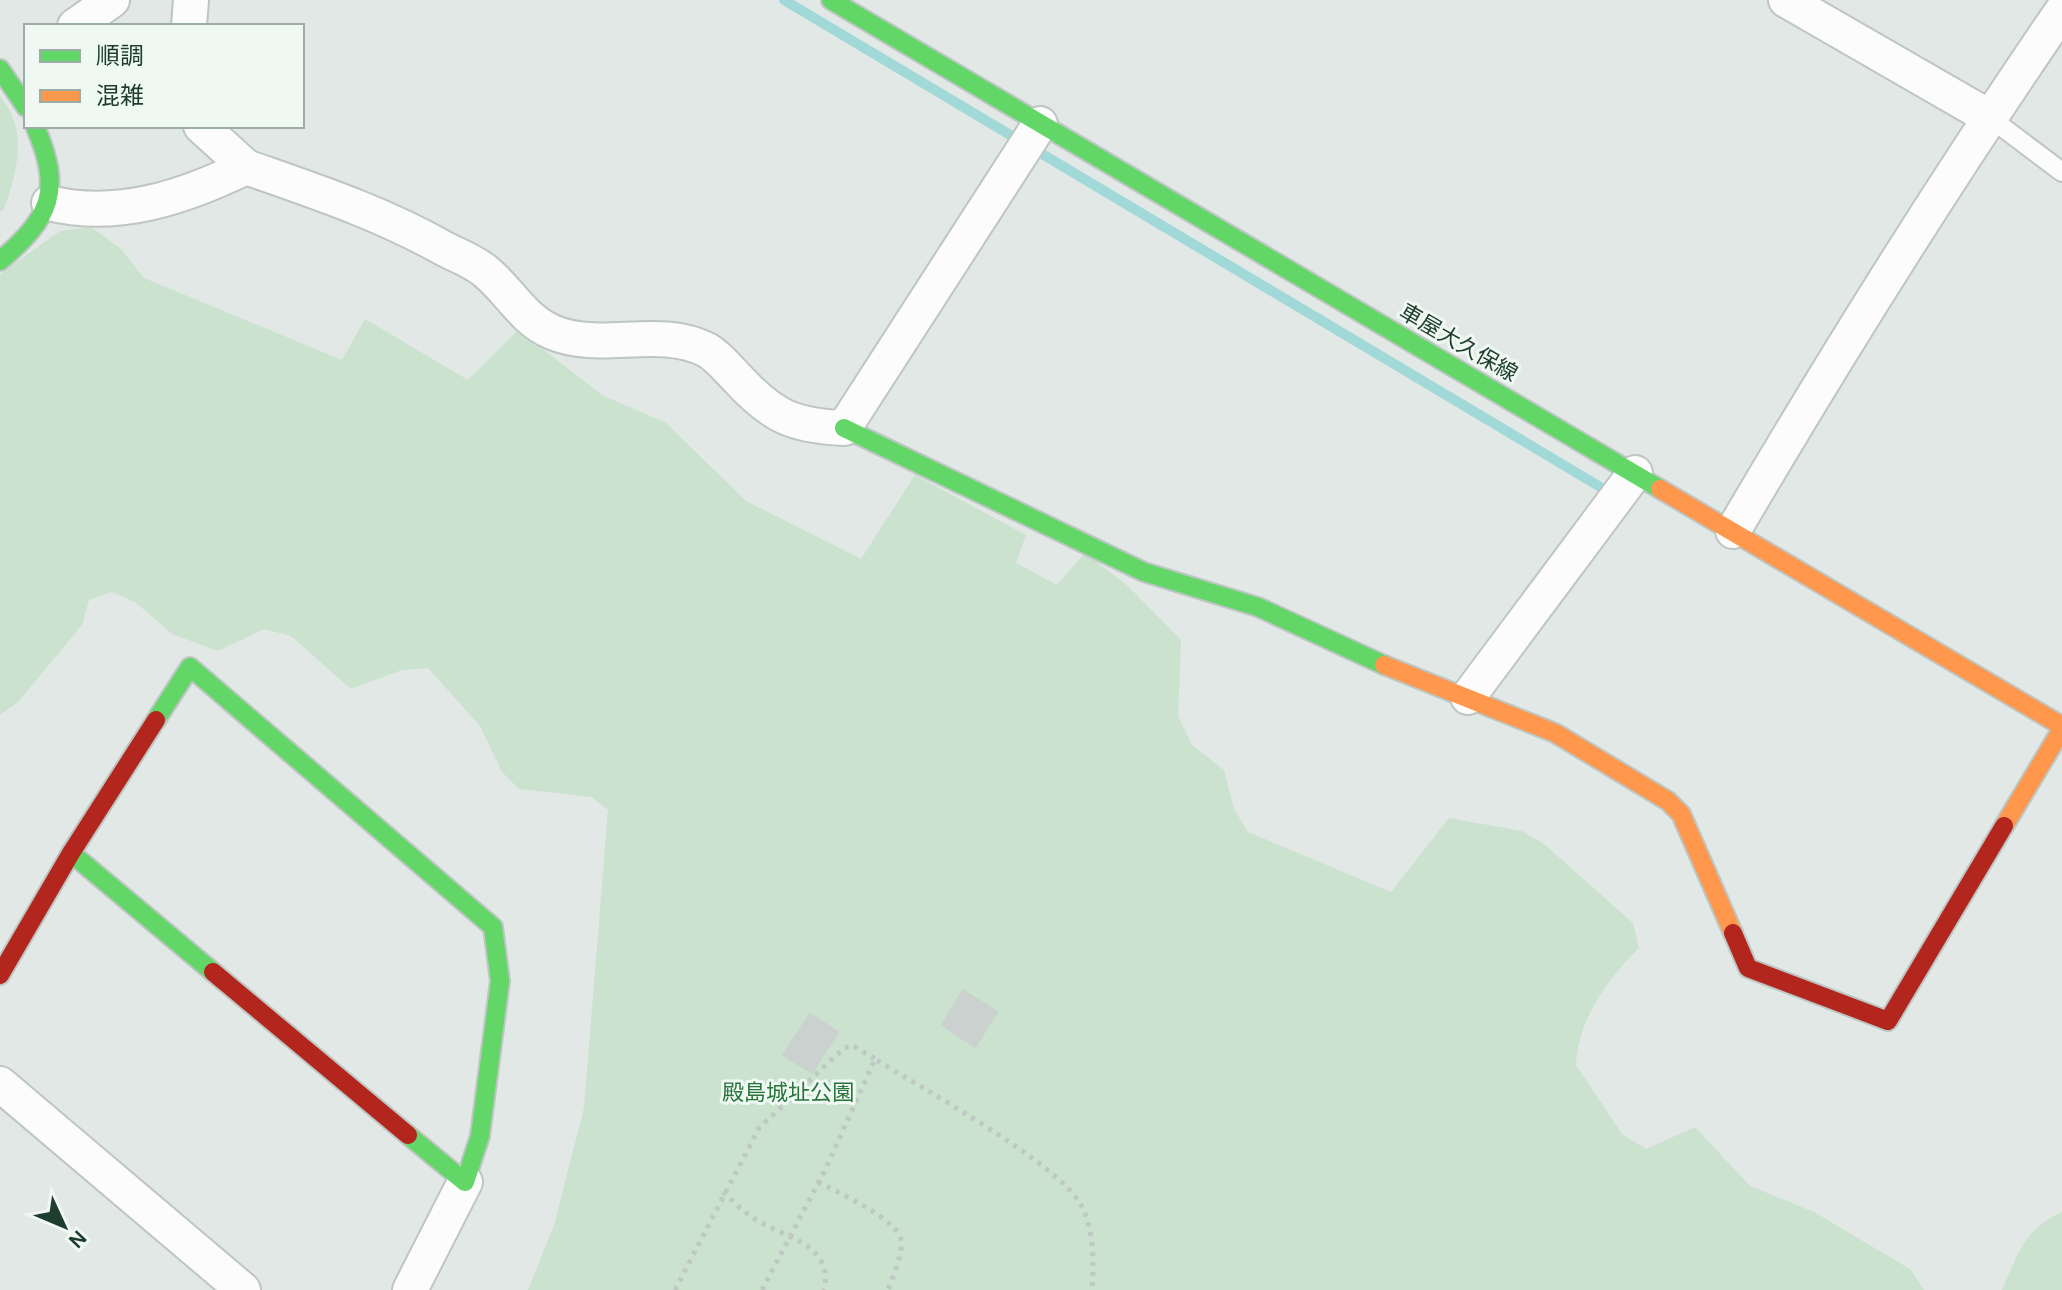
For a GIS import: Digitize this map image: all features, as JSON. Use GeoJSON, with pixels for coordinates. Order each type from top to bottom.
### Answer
{"type":"FeatureCollection","features":[{"type":"Feature","properties":{"kind":"street"},"geometry":{"type":"LineString","coordinates":[[78,24],[112,0]]}},
{"type":"Feature","properties":{"kind":"street"},"geometry":{"type":"LineString","coordinates":[[189,24],[191,0]]}},
{"type":"Feature","properties":{"kind":"street","name":"車屋大久保線"},"geometry":{"type":"LineString","coordinates":[[831,0],[1029,140],[1635,473],[2062,727]]}},
{"type":"Feature","properties":{"kind":"street"},"geometry":{"type":"LineString","coordinates":[[1786,0],[1989,117]]}},
{"type":"Feature","properties":{"kind":"street"},"geometry":{"type":"LineString","coordinates":[[1733,531],[1833,361],[1989,117],[2062,11]]}},
{"type":"Feature","properties":{"kind":"street"},"geometry":{"type":"LineString","coordinates":[[0,261],[39,221],[49,203],[46,149],[36,128]]}},
{"type":"Feature","properties":{"kind":"street"},"geometry":{"type":"LineString","coordinates":[[203,128],[246,167],[388,217],[486,271],[519,310],[550,331],[584,342],[641,338],[695,346],[719,360],[756,398],[781,417],[807,427],[844,428],[1144,572],[1258,607],[1435,688],[1468,697],[1555,733],[1668,801],[1681,814],[1748,968],[1888,1021],[2062,727]]}},
{"type":"Feature","properties":{"kind":"street"},"geometry":{"type":"LineString","coordinates":[[844,428],[1029,140]]}},
{"type":"Feature","properties":{"kind":"street"},"geometry":{"type":"LineString","coordinates":[[49,203],[81,211],[142,205],[209,185],[246,167]]}},
{"type":"Feature","properties":{"kind":"street"},"geometry":{"type":"LineString","coordinates":[[1468,697],[1635,473]]}},
{"type":"Feature","properties":{"kind":"street"},"geometry":{"type":"LineString","coordinates":[[0,975],[71,853],[190,667],[493,927],[500,981],[480,1136],[465,1182],[410,1290]]}},
{"type":"Feature","properties":{"kind":"street"},"geometry":{"type":"LineString","coordinates":[[71,853],[465,1182]]}},
{"type":"Feature","properties":{"kind":"street"},"geometry":{"type":"LineString","coordinates":[[0,1084],[243,1290]]}},
{"type":"Feature","properties":{"kind":"lane"},"geometry":{"type":"LineString","coordinates":[[1989,117],[2062,172]]}},
{"type":"Feature","properties":{"kind":"path"},"geometry":{"type":"LineString","coordinates":[[675,1290],[723,1192],[759,1128],[843,1049],[852,1045],[999,1136],[1051,1174],[1080,1204],[1089,1227],[1092,1290]]}},
{"type":"Feature","properties":{"kind":"path"},"geometry":{"type":"LineString","coordinates":[[762,1290],[818,1182],[875,1059]]}},
{"type":"Feature","properties":{"kind":"path"},"geometry":{"type":"LineString","coordinates":[[818,1182],[893,1225],[901,1237],[900,1252],[888,1290]]}},
{"type":"Feature","properties":{"kind":"path"},"geometry":{"type":"LineString","coordinates":[[723,1192],[752,1217],[817,1251],[824,1265],[824,1290]]}},
{"type":"Feature","properties":{"kind":"green space"},"geometry":{"type":"Polygon","coordinates":[[[0,96],[15,123],[18,151],[9,195],[0,212],[0,96]]]}},
{"type":"Feature","properties":{"kind":"green space","name":"殿島城址公園"},"geometry":{"type":"Polygon","coordinates":[[[91,227],[121,249],[144,278],[342,360],[365,319],[468,380],[518,330],[602,395],[666,423],[746,501],[861,559],[915,475],[1026,535],[1016,563],[1057,585],[1085,553],[1128,586],[1181,640],[1178,716],[1192,745],[1224,770],[1234,809],[1248,832],[1391,892],[1449,818],[1522,831],[1544,844],[1633,923],[1639,948],[1596,1001],[1582,1032],[1576,1065],[1622,1134],[1646,1149],[1695,1127],[1750,1186],[1814,1212],[1910,1269],[1924,1290],[528,1290],[554,1225],[584,1108],[608,810],[592,797],[519,789],[502,772],[480,726],[428,668],[402,670],[351,689],[291,636],[264,629],[218,651],[172,634],[135,602],[112,592],[89,600],[82,625],[18,702],[0,715],[0,274],[60,231],[91,227]]]}},
{"type":"Feature","properties":{"kind":"green space"},"geometry":{"type":"Polygon","coordinates":[[[2062,1212],[2062,1290],[2002,1290],[2024,1244],[2039,1226],[2062,1212]]]}},
{"type":"Feature","properties":{"kind":"building"},"geometry":{"type":"Polygon","coordinates":[[[963,990],[997,1012],[975,1047],[942,1025],[963,990]]]}},
{"type":"Feature","properties":{"kind":"building"},"geometry":{"type":"Polygon","coordinates":[[[810,1014],[838,1032],[812,1073],[783,1055],[810,1014]]]}},
{"type":"Feature","properties":{"kind":"waterway"},"geometry":{"type":"LineString","coordinates":[[784,0],[1607,491]]}},
{"type":"Feature","properties":{"kind":"traffic: fast"},"geometry":{"type":"LineString","coordinates":[[831,0],[1660,489]]}},
{"type":"Feature","properties":{"kind":"traffic: fast"},"geometry":{"type":"LineString","coordinates":[[0,69],[24,104]]}},
{"type":"Feature","properties":{"kind":"traffic: fast"},"geometry":{"type":"LineString","coordinates":[[0,261],[31,230],[47,201],[49,168],[36,128]]}},
{"type":"Feature","properties":{"kind":"traffic: fast"},"geometry":{"type":"LineString","coordinates":[[844,428],[1144,572],[1258,607],[1384,665]]}},
{"type":"Feature","properties":{"kind":"traffic: fast"},"geometry":{"type":"LineString","coordinates":[[156,720],[190,667],[493,927],[500,981],[480,1136],[465,1182],[408,1135]]}},
{"type":"Feature","properties":{"kind":"traffic: fast"},"geometry":{"type":"LineString","coordinates":[[71,853],[213,972]]}},
{"type":"Feature","properties":{"kind":"traffic: slow"},"geometry":{"type":"LineString","coordinates":[[1660,489],[2062,726]]}},
{"type":"Feature","properties":{"kind":"traffic: slow"},"geometry":{"type":"LineString","coordinates":[[1384,665],[1555,733],[1668,801],[1681,814],[1733,933]]}},
{"type":"Feature","properties":{"kind":"traffic: slow"},"geometry":{"type":"LineString","coordinates":[[2004,826],[2062,729]]}},
{"type":"Feature","properties":{"kind":"traffic: jam"},"geometry":{"type":"LineString","coordinates":[[0,975],[71,853],[156,720]]}},
{"type":"Feature","properties":{"kind":"traffic: jam"},"geometry":{"type":"LineString","coordinates":[[1733,933],[1748,968],[1888,1021],[2004,826]]}},
{"type":"Feature","properties":{"kind":"traffic: jam"},"geometry":{"type":"LineString","coordinates":[[213,972],[408,1135]]}}]}
